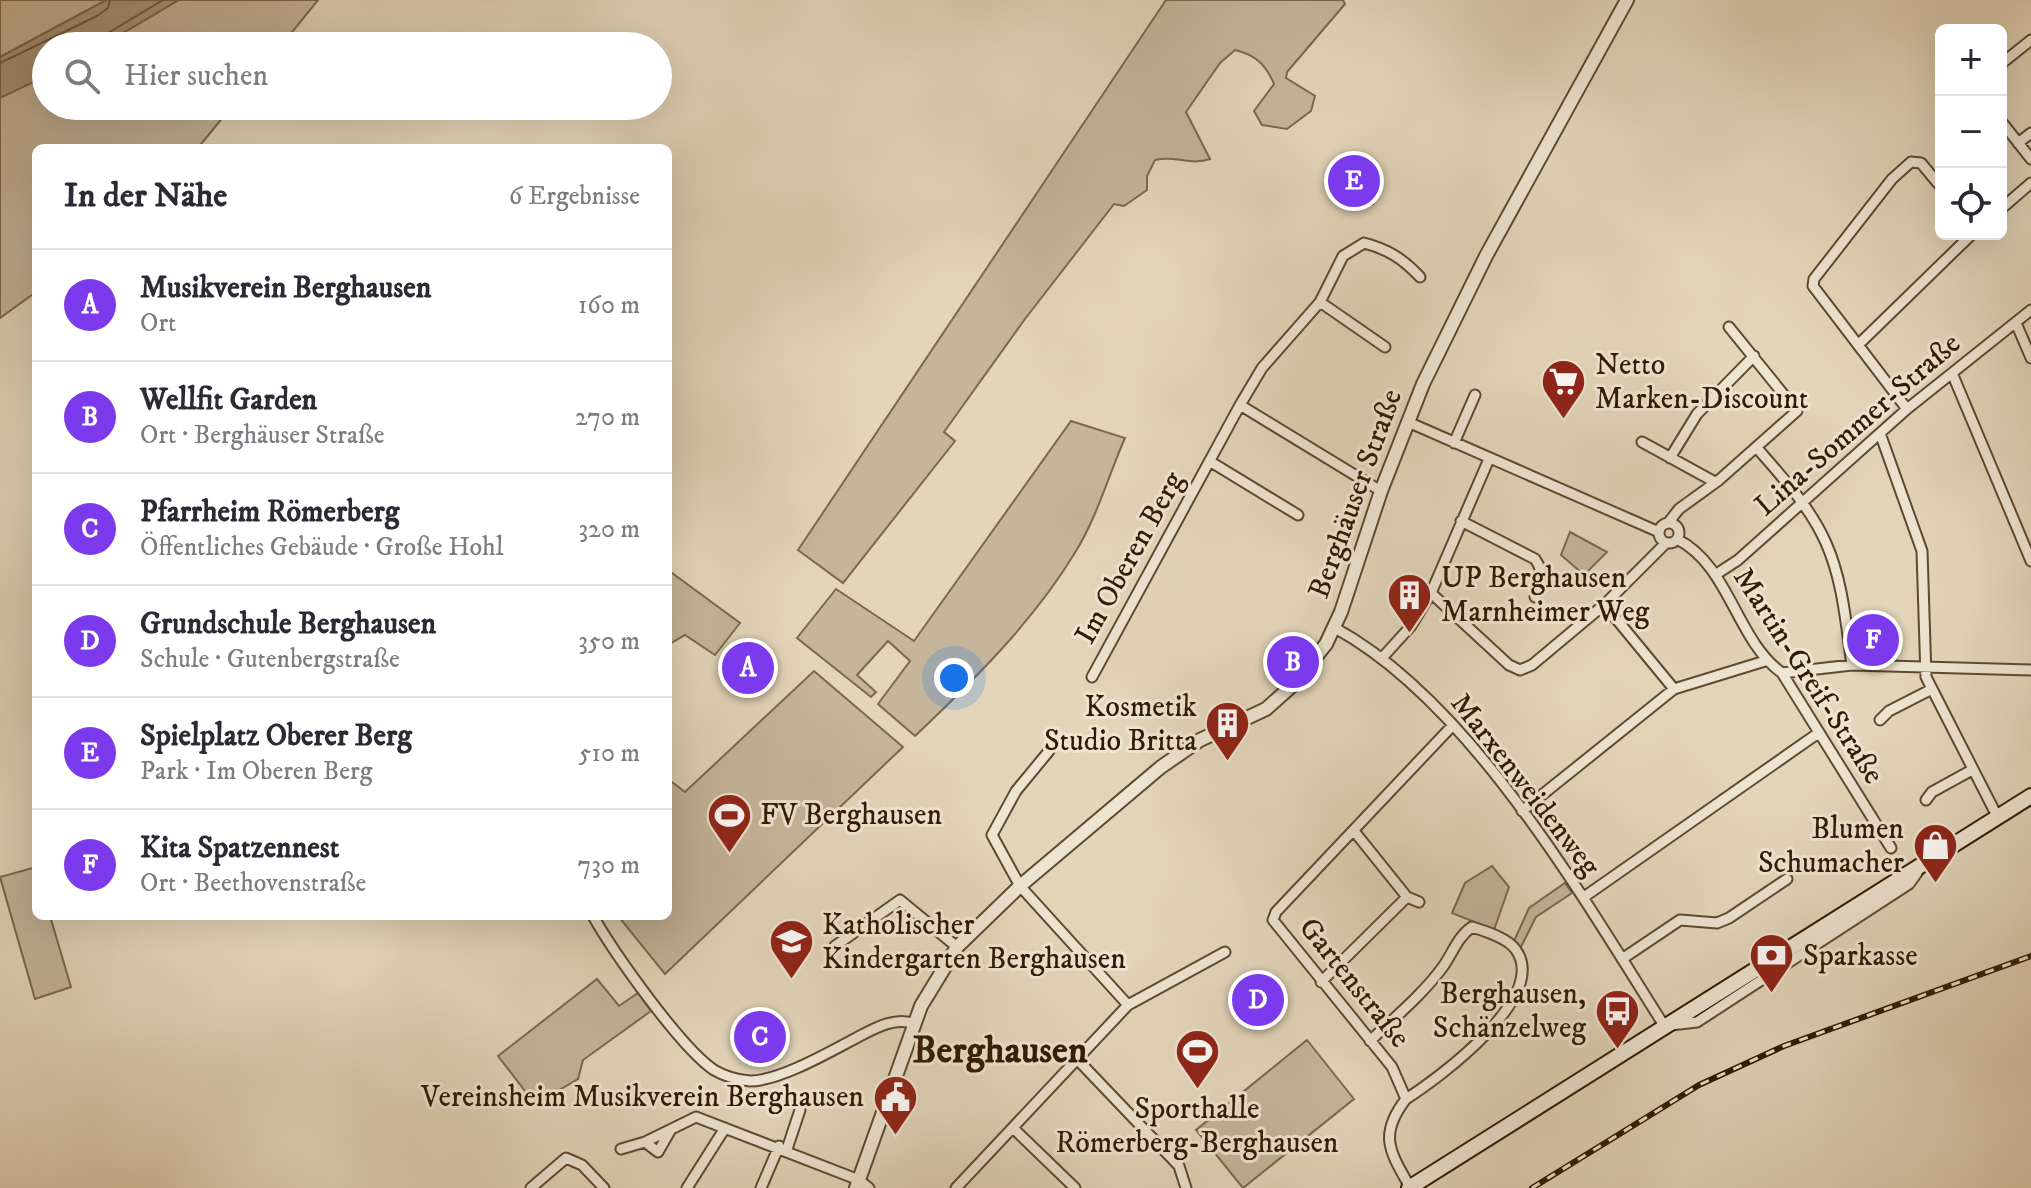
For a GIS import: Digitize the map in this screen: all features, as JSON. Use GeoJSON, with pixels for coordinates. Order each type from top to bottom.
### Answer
{"type":"FeatureCollection","features":[{"type":"Feature","properties":{"kind":"main road"},"geometry":{"type":"LineString","coordinates":[[1410,1188],[2031,796]]}},
{"type":"Feature","properties":{"kind":"street","name":"Berghäuser Straße"},"geometry":{"type":"LineString","coordinates":[[861,1185],[915,1024],[933,982],[957,947],[1020,886],[1121,800],[1200,740],[1266,709],[1294,684],[1335,628],[1381,491],[1408,422],[1486,256],[1627,0]]}},
{"type":"Feature","properties":{"kind":"street"},"geometry":{"type":"LineString","coordinates":[[2007,59],[2031,40]]}},
{"type":"Feature","properties":{"kind":"street"},"geometry":{"type":"LineString","coordinates":[[2007,129],[2031,159]]}},
{"type":"Feature","properties":{"kind":"street"},"geometry":{"type":"LineString","coordinates":[[2018,143],[2031,133]]}},
{"type":"Feature","properties":{"kind":"street"},"geometry":{"type":"LineString","coordinates":[[1907,409],[1813,286],[1814,279],[1892,179],[1911,162],[1921,163],[1935,180]]}},
{"type":"Feature","properties":{"kind":"street"},"geometry":{"type":"LineString","coordinates":[[2007,204],[2031,183]]}},
{"type":"Feature","properties":{"kind":"street"},"geometry":{"type":"LineString","coordinates":[[1858,345],[1966,240]]}},
{"type":"Feature","properties":{"kind":"street","name":"Im Oberen Berg"},"geometry":{"type":"LineString","coordinates":[[1092,677],[1262,368],[1320,302],[1343,256],[1351,248],[1364,243],[1393,253],[1420,277]]}},
{"type":"Feature","properties":{"kind":"street"},"geometry":{"type":"LineString","coordinates":[[1320,302],[1385,347]]}},
{"type":"Feature","properties":{"kind":"street","name":"Lina-Sommer-Straße"},"geometry":{"type":"LineString","coordinates":[[1715,575],[1738,560],[1881,436],[1907,409],[2031,310]]}},
{"type":"Feature","properties":{"kind":"street"},"geometry":{"type":"LineString","coordinates":[[2016,323],[2031,358]]}},
{"type":"Feature","properties":{"kind":"street"},"geometry":{"type":"LineString","coordinates":[[1659,532],[1679,509],[1757,448],[1797,411],[1729,327]]}},
{"type":"Feature","properties":{"kind":"street"},"geometry":{"type":"LineString","coordinates":[[1670,458],[1699,411],[1754,356]]}},
{"type":"Feature","properties":{"kind":"street"},"geometry":{"type":"LineString","coordinates":[[1952,373],[2031,561]]}},
{"type":"Feature","properties":{"kind":"street"},"geometry":{"type":"LineString","coordinates":[[1454,443],[1475,395]]}},
{"type":"Feature","properties":{"kind":"street"},"geometry":{"type":"LineString","coordinates":[[1240,405],[1381,491]]}},
{"type":"Feature","properties":{"kind":"street"},"geometry":{"type":"LineString","coordinates":[[1408,422],[1659,532],[1666,543]]}},
{"type":"Feature","properties":{"kind":"street"},"geometry":{"type":"LineString","coordinates":[[1881,436],[1922,551],[1924,667],[1932,689],[1997,816]]}},
{"type":"Feature","properties":{"kind":"street"},"geometry":{"type":"LineString","coordinates":[[1642,442],[1713,481]]}},
{"type":"Feature","properties":{"kind":"street"},"geometry":{"type":"LineString","coordinates":[[1757,448],[1803,502],[1827,544],[1839,582],[1852,665]]}},
{"type":"Feature","properties":{"kind":"street"},"geometry":{"type":"LineString","coordinates":[[1382,658],[1411,626],[1431,593],[1489,459]]}},
{"type":"Feature","properties":{"kind":"street","name":"Im Oberen Berg"},"geometry":{"type":"LineString","coordinates":[[1211,462],[1298,515]]}},
{"type":"Feature","properties":{"kind":"street"},"geometry":{"type":"LineString","coordinates":[[1461,521],[1535,559],[1541,568],[1541,586],[1535,597]]}},
{"type":"Feature","properties":{"kind":"street","name":"Martin-Greif-Straße"},"geometry":{"type":"LineString","coordinates":[[1668,523],[1677,527],[1677,539],[1715,575],[1765,661],[1782,673],[1817,734],[1891,848]]}},
{"type":"Feature","properties":{"kind":"street"},"geometry":{"type":"LineString","coordinates":[[2021,536],[2031,531]]}},
{"type":"Feature","properties":{"kind":"street"},"geometry":{"type":"LineString","coordinates":[[1431,593],[1509,665],[1520,670],[1532,665],[1604,604],[1666,543],[1677,539]]}},
{"type":"Feature","properties":{"kind":"street"},"geometry":{"type":"LineString","coordinates":[[1604,604],[1674,689]]}},
{"type":"Feature","properties":{"kind":"street","name":"Marxenweidenweg"},"geometry":{"type":"LineString","coordinates":[[1335,628],[1382,658],[1453,725],[1522,811],[1584,897],[1668,1026]]}},
{"type":"Feature","properties":{"kind":"street"},"geometry":{"type":"LineString","coordinates":[[1522,811],[1674,689],[1765,661]]}},
{"type":"Feature","properties":{"kind":"street"},"geometry":{"type":"LineString","coordinates":[[1782,673],[1852,665],[2031,670]]}},
{"type":"Feature","properties":{"kind":"street"},"geometry":{"type":"LineString","coordinates":[[1880,720],[1889,711],[1932,689]]}},
{"type":"Feature","properties":{"kind":"street","name":"Gartenstraße"},"geometry":{"type":"LineString","coordinates":[[1406,1099],[1392,1067],[1273,920],[1453,725]]}},
{"type":"Feature","properties":{"kind":"street"},"geometry":{"type":"LineString","coordinates":[[1584,897],[1817,734]]}},
{"type":"Feature","properties":{"kind":"street"},"geometry":{"type":"LineString","coordinates":[[1049,751],[1016,791],[992,835],[1020,886],[1128,1005]]}},
{"type":"Feature","properties":{"kind":"street"},"geometry":{"type":"LineString","coordinates":[[1926,800],[1932,792],[1972,770]]}},
{"type":"Feature","properties":{"kind":"street"},"geometry":{"type":"LineString","coordinates":[[1354,831],[1407,897],[1419,902]]}},
{"type":"Feature","properties":{"kind":"street"},"geometry":{"type":"LineString","coordinates":[[1622,959],[1680,920],[1717,923],[1787,879]]}},
{"type":"Feature","properties":{"kind":"street"},"geometry":{"type":"LineString","coordinates":[[1321,982],[1407,897]]}},
{"type":"Feature","properties":{"kind":"street"},"geometry":{"type":"LineString","coordinates":[[835,946],[900,900],[957,947]]}},
{"type":"Feature","properties":{"kind":"street"},"geometry":{"type":"LineString","coordinates":[[595,920],[606,940],[691,1050],[715,1070],[733,1078],[751,1081],[766,1077],[825,1054],[879,1026],[900,1021],[915,1024]]}},
{"type":"Feature","properties":{"kind":"street"},"geometry":{"type":"LineString","coordinates":[[1370,1041],[1443,968],[1464,932],[1472,927],[1510,943],[1517,951],[1522,978],[1503,1012],[1471,1050],[1443,1075],[1406,1099],[1388,1132],[1391,1154],[1410,1188]]}},
{"type":"Feature","properties":{"kind":"street"},"geometry":{"type":"LineString","coordinates":[[956,1188],[1075,1057],[1128,1005],[1225,952]]}},
{"type":"Feature","properties":{"kind":"street"},"geometry":{"type":"LineString","coordinates":[[1075,1057],[1179,1166],[1186,1188]]}},
{"type":"Feature","properties":{"kind":"street"},"geometry":{"type":"LineString","coordinates":[[761,1188],[800,1110]]}},
{"type":"Feature","properties":{"kind":"street"},"geometry":{"type":"LineString","coordinates":[[621,1149],[645,1142],[696,1117],[783,1148],[861,1185]]}},
{"type":"Feature","properties":{"kind":"street"},"geometry":{"type":"LineString","coordinates":[[687,1188],[725,1128]]}},
{"type":"Feature","properties":{"kind":"street"},"geometry":{"type":"LineString","coordinates":[[1013,1128],[1075,1188]]}},
{"type":"Feature","properties":{"kind":"street"},"geometry":{"type":"LineString","coordinates":[[539,1186],[566,1158],[582,1165],[604,1188]]}},
{"type":"Feature","properties":{"kind":"shaded area"},"geometry":{"type":"Polygon","coordinates":[[[0,0],[318,0],[292,32],[32,32],[32,120],[221,120],[201,144],[32,144],[32,295],[0,318],[0,0]]]}},
{"type":"Feature","properties":{"kind":"shaded area"},"geometry":{"type":"Polygon","coordinates":[[[1166,0],[1343,0],[1345,4],[1287,72],[1286,78],[1315,96],[1311,111],[1287,129],[1262,125],[1254,111],[1274,84],[1267,71],[1254,58],[1235,50],[1220,63],[1186,112],[1210,159],[1155,160],[1147,176],[1147,190],[1124,206],[1114,204],[1025,319],[944,432],[955,441],[843,583],[798,550],[1166,0]]]}},
{"type":"Feature","properties":{"kind":"shaded area"},"geometry":{"type":"Polygon","coordinates":[[[1349,170],[1379,191],[1373,204],[1362,206],[1334,198],[1349,170]]]}},
{"type":"Feature","properties":{"kind":"shaded area"},"geometry":{"type":"Polygon","coordinates":[[[1071,421],[1125,438],[1097,510],[1059,577],[1022,626],[915,736],[878,704],[910,661],[888,641],[857,675],[876,692],[871,697],[797,638],[836,589],[914,641],[1071,421]]]}},
{"type":"Feature","properties":{"kind":"shaded area"},"geometry":{"type":"Polygon","coordinates":[[[1570,532],[1607,552],[1584,575],[1561,555],[1570,532]]]}},
{"type":"Feature","properties":{"kind":"shaded area"},"geometry":{"type":"Polygon","coordinates":[[[672,573],[740,623],[715,655],[685,635],[672,643],[672,573]]]}},
{"type":"Feature","properties":{"kind":"shaded area","name":"FV Berghausen"},"geometry":{"type":"Polygon","coordinates":[[[814,671],[903,747],[665,974],[621,920],[672,920],[672,782],[685,792],[814,671]]]}},
{"type":"Feature","properties":{"kind":"shaded area"},"geometry":{"type":"Polygon","coordinates":[[[1492,866],[1509,887],[1494,930],[1452,913],[1465,883],[1492,866]]]}},
{"type":"Feature","properties":{"kind":"shaded area"},"geometry":{"type":"Polygon","coordinates":[[[32,868],[32,920],[51,920],[71,987],[35,999],[0,877],[32,868]]]}},
{"type":"Feature","properties":{"kind":"shaded area"},"geometry":{"type":"Polygon","coordinates":[[[1565,883],[1572,893],[1536,917],[1521,947],[1514,941],[1529,908],[1565,883]]]}},
{"type":"Feature","properties":{"kind":"shaded area"},"geometry":{"type":"Polygon","coordinates":[[[597,979],[619,1006],[638,993],[651,1011],[583,1060],[578,1079],[535,1104],[498,1056],[597,979]]]}},
{"type":"Feature","properties":{"kind":"shaded area"},"geometry":{"type":"Polygon","coordinates":[[[1307,1040],[1354,1099],[1243,1188],[1196,1130],[1307,1040]]]}},
{"type":"Feature","properties":{"kind":"water"},"geometry":{"type":"Polygon","coordinates":[[[106,0],[179,0],[125,32],[46,32],[106,0]]]}},
{"type":"Feature","properties":{"kind":"water"},"geometry":{"type":"Polygon","coordinates":[[[32,40],[32,83],[0,98],[0,57],[32,40]]]}},
{"type":"Feature","properties":{"kind":"railway"},"geometry":{"type":"LineString","coordinates":[[1532,1188],[1699,1085],[1784,1046],[2031,956]]}},
{"type":"Feature","properties":{"kind":"place","name":"Spielplatz Oberer Berg"},"geometry":{"type":"Point","coordinates":[1354,181]}},
{"type":"Feature","properties":{"kind":"place","name":"Netto Marken-Discount"},"geometry":{"type":"Point","coordinates":[1564,421]}},
{"type":"Feature","properties":{"kind":"place","name":"UP Berghausen Marnheimer Weg"},"geometry":{"type":"Point","coordinates":[1410,634]}},
{"type":"Feature","properties":{"kind":"place","name":"Kita Spatzennest"},"geometry":{"type":"Point","coordinates":[1873,640]}},
{"type":"Feature","properties":{"kind":"place","name":"Wellfit Garden"},"geometry":{"type":"Point","coordinates":[1293,662]}},
{"type":"Feature","properties":{"kind":"place","name":"Musikverein Berghausen"},"geometry":{"type":"Point","coordinates":[748,668]}},
{"type":"Feature","properties":{"kind":"place","name":"Kosmetik Studio Britta"},"geometry":{"type":"Point","coordinates":[1228,763]}},
{"type":"Feature","properties":{"kind":"place","name":"FV Berghausen"},"geometry":{"type":"Point","coordinates":[729,854]}},
{"type":"Feature","properties":{"kind":"place","name":"Blumen Schumacher"},"geometry":{"type":"Point","coordinates":[1935,885]}},
{"type":"Feature","properties":{"kind":"place","name":"Katholischer Kindergarten Berghausen"},"geometry":{"type":"Point","coordinates":[791,981]}},
{"type":"Feature","properties":{"kind":"place","name":"Sparkasse"},"geometry":{"type":"Point","coordinates":[1772,995]}},
{"type":"Feature","properties":{"kind":"place","name":"Grundschule Berghausen"},"geometry":{"type":"Point","coordinates":[1258,1000]}},
{"type":"Feature","properties":{"kind":"place","name":"Pfarrheim Römerberg"},"geometry":{"type":"Point","coordinates":[760,1037]}},
{"type":"Feature","properties":{"kind":"place","name":"Berghausen, Schänzelweg"},"geometry":{"type":"Point","coordinates":[1617,1050]}},
{"type":"Feature","properties":{"kind":"place","name":"Sporthalle Römerberg-Berghausen"},"geometry":{"type":"Point","coordinates":[1197,1090]}},
{"type":"Feature","properties":{"kind":"place","name":"Vereinsheim Musikverein Berghausen"},"geometry":{"type":"Point","coordinates":[895,1136]}},
{"type":"Feature","properties":{"kind":"district","name":"Berghausen"},"geometry":{"type":"Point","coordinates":[1000,1051]}}]}
